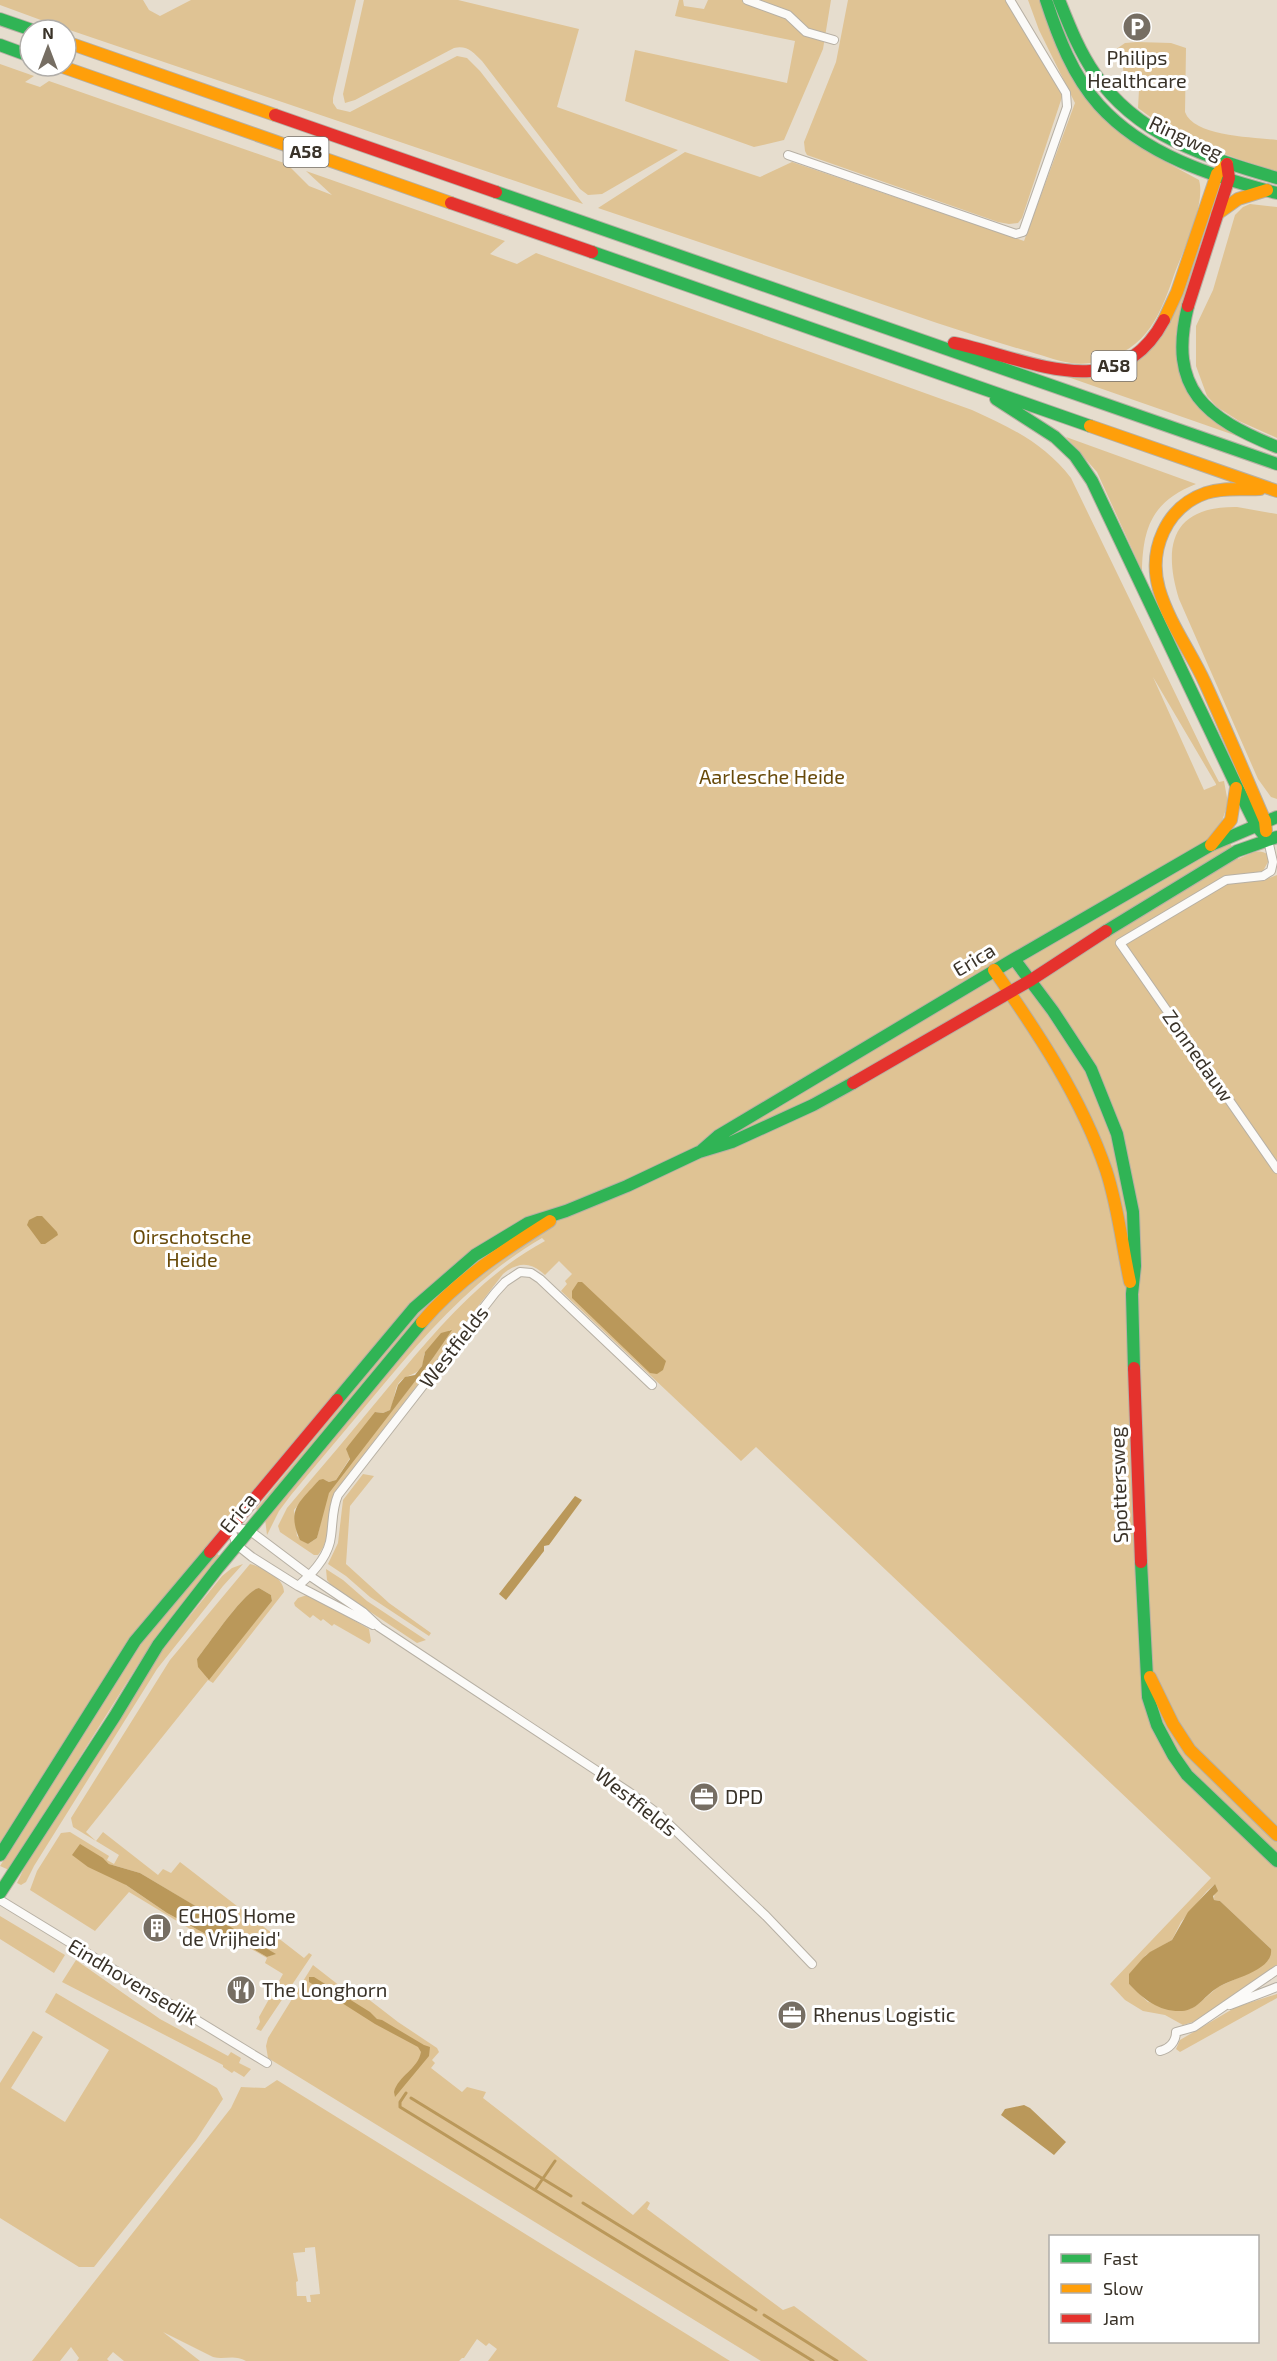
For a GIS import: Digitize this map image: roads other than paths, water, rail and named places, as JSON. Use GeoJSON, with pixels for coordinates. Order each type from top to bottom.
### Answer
{"type":"FeatureCollection","features":[{"type":"Feature","properties":{"kind":"main road","name":"Ringweg"},"geometry":{"type":"LineString","coordinates":[[1046,0],[1065,49],[1099,106],[1132,134],[1175,159],[1272,192]]}},
{"type":"Feature","properties":{"kind":"main road","name":"Ringweg"},"geometry":{"type":"LineString","coordinates":[[1059,0],[1087,61],[1124,110],[1156,134],[1227,164],[1277,178]]}},
{"type":"Feature","properties":{"kind":"main road"},"geometry":{"type":"LineString","coordinates":[[0,19],[18,25]]}},
{"type":"Feature","properties":{"kind":"main road"},"geometry":{"type":"LineString","coordinates":[[0,45],[18,52]]}},
{"type":"Feature","properties":{"kind":"main road","name":"A58"},"geometry":{"type":"LineString","coordinates":[[78,46],[1277,464]]}},
{"type":"Feature","properties":{"kind":"main road","name":"A58"},"geometry":{"type":"LineString","coordinates":[[78,72],[1273,490]]}},
{"type":"Feature","properties":{"kind":"main road","name":"A58"},"geometry":{"type":"LineString","coordinates":[[895,330],[984,349],[1052,370],[1085,372],[1118,365],[1147,346],[1167,316],[1227,164]]}},
{"type":"Feature","properties":{"kind":"main road","name":"A58"},"geometry":{"type":"LineString","coordinates":[[1223,176],[1217,214],[1184,321],[1181,337],[1183,365],[1190,383],[1209,411],[1237,430],[1277,447]]}},
{"type":"Feature","properties":{"kind":"main road"},"geometry":{"type":"LineString","coordinates":[[1217,214],[1238,199],[1272,192]]}},
{"type":"Feature","properties":{"kind":"main road","name":"A58"},"geometry":{"type":"LineString","coordinates":[[976,385],[1055,437],[1075,456],[1092,481],[1236,785],[1266,821]]}},
{"type":"Feature","properties":{"kind":"main road","name":"A58"},"geometry":{"type":"LineString","coordinates":[[1266,821],[1204,682],[1159,591],[1155,569],[1162,533],[1173,516],[1190,501],[1215,491],[1273,490]]}},
{"type":"Feature","properties":{"kind":"main road"},"geometry":{"type":"LineString","coordinates":[[1211,845],[1228,829],[1232,819],[1236,785]]}},
{"type":"Feature","properties":{"kind":"main road"},"geometry":{"type":"LineString","coordinates":[[1266,821],[1272,839]]}},
{"type":"Feature","properties":{"kind":"main road","name":"Erica"},"geometry":{"type":"LineString","coordinates":[[699,1152],[718,1136],[1014,958],[1211,845],[1266,821]]}},
{"type":"Feature","properties":{"kind":"main road","name":"Erica"},"geometry":{"type":"LineString","coordinates":[[0,1855],[135,1641],[352,1380],[422,1300],[462,1266],[528,1223],[566,1211],[654,1174],[699,1152],[732,1142],[813,1105],[898,1059],[1031,980],[1188,879],[1237,851],[1272,839]]}},
{"type":"Feature","properties":{"kind":"main road","name":"Spottersweg"},"geometry":{"type":"LineString","coordinates":[[1014,958],[1091,1070],[1117,1134],[1132,1212],[1135,1266],[1132,1294]]}},
{"type":"Feature","properties":{"kind":"main road","name":"Spottersweg"},"geometry":{"type":"LineString","coordinates":[[994,970],[1058,1068],[1091,1131],[1106,1171],[1119,1221],[1132,1294],[1148,1697],[1157,1725],[1173,1755],[1187,1774],[1277,1862]]}},
{"type":"Feature","properties":{"kind":"main road","name":"Erica"},"geometry":{"type":"LineString","coordinates":[[0,1893],[115,1716],[158,1645],[249,1530],[442,1301],[507,1248],[566,1211]]}},
{"type":"Feature","properties":{"kind":"main road","name":"Spottersweg"},"geometry":{"type":"LineString","coordinates":[[1148,1673],[1189,1749],[1213,1776],[1277,1835]]}},
{"type":"Feature","properties":{"kind":"street"},"geometry":{"type":"LineString","coordinates":[[747,0],[788,15],[806,32],[834,40]]}},
{"type":"Feature","properties":{"kind":"street"},"geometry":{"type":"LineString","coordinates":[[788,155],[1016,234],[1023,232],[1067,108],[1066,93],[1010,0]]}},
{"type":"Feature","properties":{"kind":"street","name":"Zonnedauw"},"geometry":{"type":"LineString","coordinates":[[1272,839],[1271,871],[1263,876],[1226,880],[1120,943],[1277,1169]]}},
{"type":"Feature","properties":{"kind":"street","name":"Westfields"},"geometry":{"type":"LineString","coordinates":[[298,1586],[310,1576],[328,1549],[334,1504],[338,1495],[495,1293],[505,1282],[520,1272],[531,1273],[540,1279],[652,1385]]}},
{"type":"Feature","properties":{"kind":"street"},"geometry":{"type":"LineString","coordinates":[[230,1527],[237,1545]]}},
{"type":"Feature","properties":{"kind":"street","name":"Westfields"},"geometry":{"type":"LineString","coordinates":[[230,1527],[249,1530],[363,1612],[379,1627],[629,1791],[657,1813],[766,1916],[787,1941],[812,1964]]}},
{"type":"Feature","properties":{"kind":"street","name":"Westfields"},"geometry":{"type":"LineString","coordinates":[[237,1545],[298,1586],[359,1619],[379,1627]]}},
{"type":"Feature","properties":{"kind":"street","name":"Eindhovensedijk"},"geometry":{"type":"LineString","coordinates":[[0,1900],[267,2063]]}},
{"type":"Feature","properties":{"kind":"street"},"geometry":{"type":"LineString","coordinates":[[1160,2051],[1173,2043],[1176,2032],[1194,2027],[1277,1970]]}},
{"type":"Feature","properties":{"kind":"street"},"geometry":{"type":"LineString","coordinates":[[1224,2007],[1277,1987]]}},
{"type":"Feature","properties":{"kind":"waterway"},"geometry":{"type":"LineString","coordinates":[[406,2093],[400,2102],[400,2107],[813,2361]]}},
{"type":"Feature","properties":{"kind":"waterway"},"geometry":{"type":"LineString","coordinates":[[411,2098],[571,2196]]}},
{"type":"Feature","properties":{"kind":"waterway"},"geometry":{"type":"LineString","coordinates":[[535,2190],[555,2161]]}},
{"type":"Feature","properties":{"kind":"waterway"},"geometry":{"type":"LineString","coordinates":[[583,2203],[756,2310]]}},
{"type":"Feature","properties":{"kind":"waterway"},"geometry":{"type":"LineString","coordinates":[[764,2315],[837,2361]]}},
{"type":"Feature","properties":{"kind":"place","name":"Philips Healthcare"},"geometry":{"type":"Point","coordinates":[1137,27]}},
{"type":"Feature","properties":{"kind":"place","name":"DPD"},"geometry":{"type":"Point","coordinates":[704,1797]}},
{"type":"Feature","properties":{"kind":"place","name":"ECHOS Home 'de Vrijheid'"},"geometry":{"type":"Point","coordinates":[157,1928]}},
{"type":"Feature","properties":{"kind":"place","name":"The Longhorn"},"geometry":{"type":"Point","coordinates":[241,1990]}},
{"type":"Feature","properties":{"kind":"place","name":"Rhenus Logistic"},"geometry":{"type":"Point","coordinates":[792,2015]}},
{"type":"Feature","properties":{"kind":"park label","name":"Aarlesche Heide"},"geometry":{"type":"Point","coordinates":[772,777]}},
{"type":"Feature","properties":{"kind":"park label","name":"Oirschotsche Heide"},"geometry":{"type":"Point","coordinates":[192,1248]}}]}
